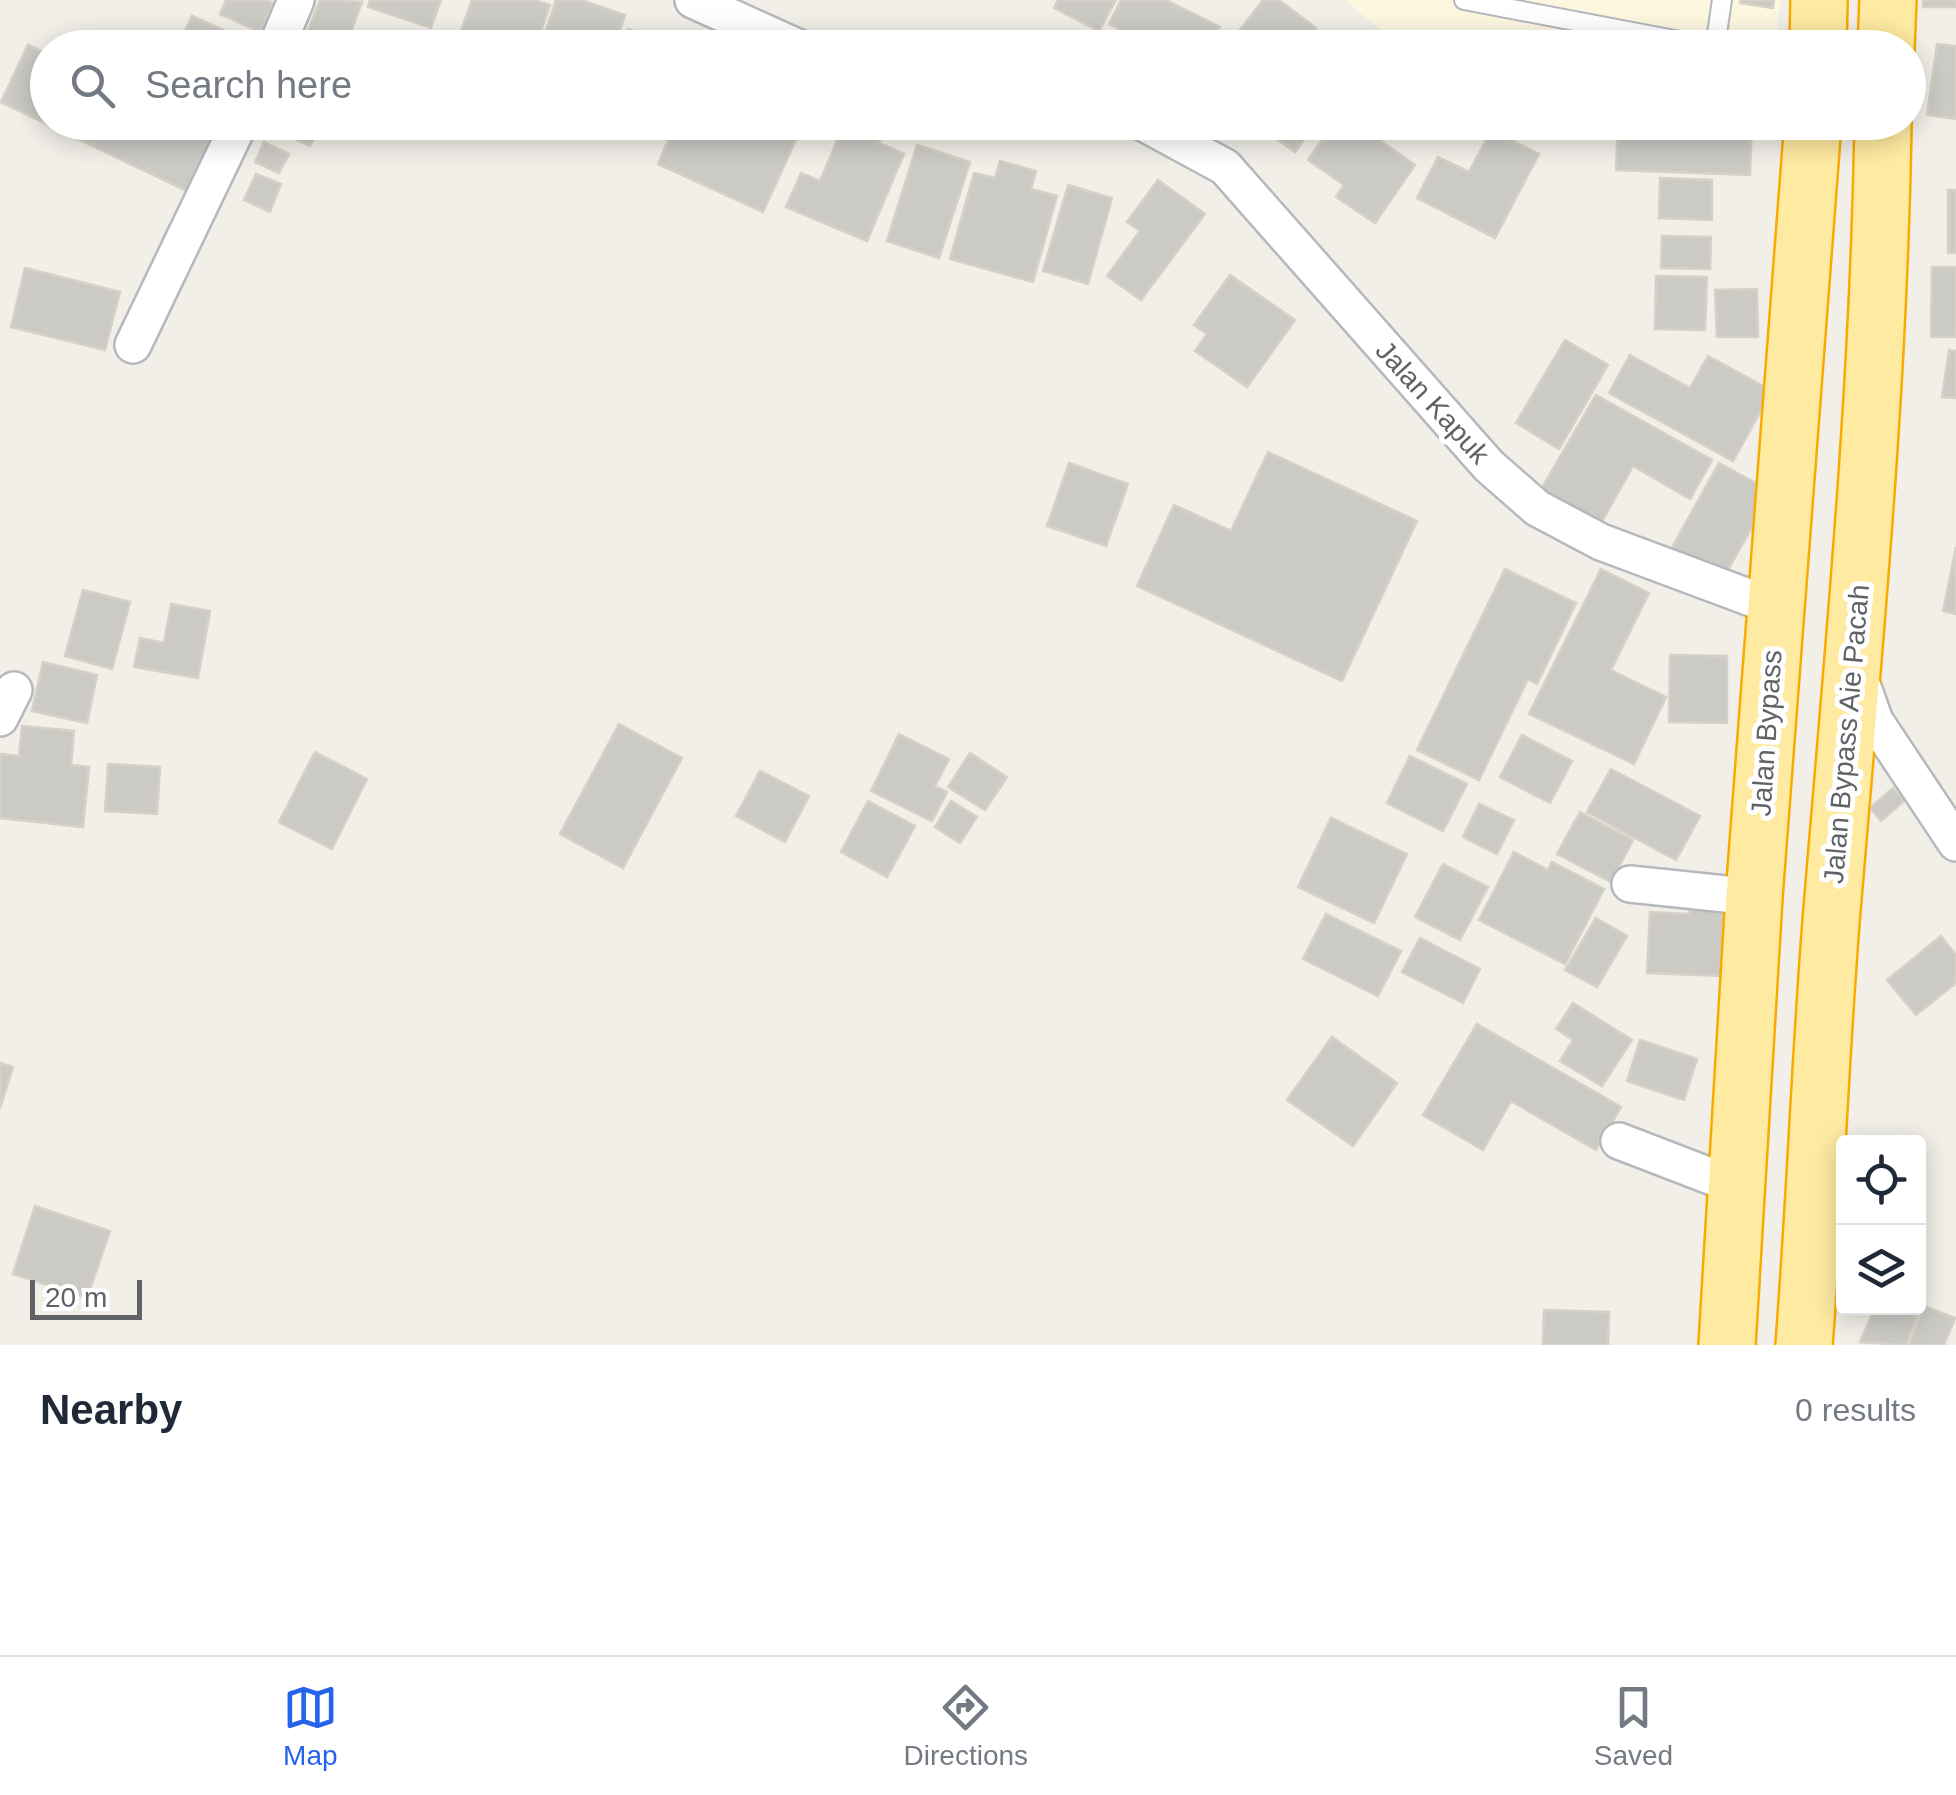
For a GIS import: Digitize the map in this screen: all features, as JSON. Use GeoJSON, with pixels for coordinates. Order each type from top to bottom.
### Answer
{"type":"FeatureCollection","features":[{"type":"Feature","properties":{"kind":"highway"},"geometry":{"type":"LineString","coordinates":[[1818,30],[1819,0]]}},
{"type":"Feature","properties":{"kind":"highway"},"geometry":{"type":"LineString","coordinates":[[1887,30],[1888,0]]}},
{"type":"Feature","properties":{"kind":"highway","name":"Jalan Bypass"},"geometry":{"type":"LineString","coordinates":[[1727,1345],[1754,898],[1811,140]]}},
{"type":"Feature","properties":{"kind":"highway","name":"Jalan Bypass Aie Pacah"},"geometry":{"type":"LineString","coordinates":[[1804,1345],[1830,927],[1854,660],[1881,257],[1883,140]]}},
{"type":"Feature","properties":{"kind":"street"},"geometry":{"type":"LineString","coordinates":[[284,30],[296,0]]}},
{"type":"Feature","properties":{"kind":"street"},"geometry":{"type":"LineString","coordinates":[[694,0],[760,30]]}},
{"type":"Feature","properties":{"kind":"street"},"geometry":{"type":"LineString","coordinates":[[132,345],[231,140]]}},
{"type":"Feature","properties":{"kind":"street","name":"Jalan Kapuk"},"geometry":{"type":"LineString","coordinates":[[1175,140],[1225,167],[1488,466],[1537,508],[1601,542],[1775,608]]}},
{"type":"Feature","properties":{"kind":"street"},"geometry":{"type":"LineString","coordinates":[[1854,660],[1875,721],[1956,843]]}},
{"type":"Feature","properties":{"kind":"street"},"geometry":{"type":"LineString","coordinates":[[1630,884],[1754,898]]}},
{"type":"Feature","properties":{"kind":"street"},"geometry":{"type":"LineString","coordinates":[[1619,1141],[1736,1186]]}},
{"type":"Feature","properties":{"kind":"lane"},"geometry":{"type":"LineString","coordinates":[[1464,0],[1625,30]]}},
{"type":"Feature","properties":{"kind":"lane"},"geometry":{"type":"LineString","coordinates":[[1718,30],[1722,0]]}},
{"type":"Feature","properties":{"kind":"shaded area"},"geometry":{"type":"Polygon","coordinates":[[[1345,0],[1781,0],[1777,30],[1381,30],[1345,0]]]}},
{"type":"Feature","properties":{"kind":"building"},"geometry":{"type":"Polygon","coordinates":[[[226,0],[273,3],[261,30],[220,14],[226,0]]]}},
{"type":"Feature","properties":{"kind":"building"},"geometry":{"type":"Polygon","coordinates":[[[320,0],[362,2],[352,30],[308,30],[320,0]]]}},
{"type":"Feature","properties":{"kind":"building"},"geometry":{"type":"Polygon","coordinates":[[[370,0],[441,0],[431,28],[368,7],[370,0]]]}},
{"type":"Feature","properties":{"kind":"building"},"geometry":{"type":"Polygon","coordinates":[[[472,0],[534,0],[550,5],[541,30],[461,30],[472,0]]]}},
{"type":"Feature","properties":{"kind":"building"},"geometry":{"type":"Polygon","coordinates":[[[556,0],[581,0],[625,15],[620,30],[546,30],[556,0]]]}},
{"type":"Feature","properties":{"kind":"building"},"geometry":{"type":"Polygon","coordinates":[[[1058,0],[1116,0],[1100,30],[1054,8],[1058,0]]]}},
{"type":"Feature","properties":{"kind":"building"},"geometry":{"type":"Polygon","coordinates":[[[1121,0],[1166,0],[1220,27],[1120,30],[1109,24],[1121,0]]]}},
{"type":"Feature","properties":{"kind":"building"},"geometry":{"type":"Polygon","coordinates":[[[1263,0],[1279,0],[1316,28],[1314,30],[1240,30],[1263,0]]]}},
{"type":"Feature","properties":{"kind":"building"},"geometry":{"type":"Polygon","coordinates":[[[1774,0],[1773,8],[1740,3],[1774,0]]]}},
{"type":"Feature","properties":{"kind":"building"},"geometry":{"type":"Polygon","coordinates":[[[1923,0],[1956,0],[1956,7],[1923,7],[1923,0]]]}},
{"type":"Feature","properties":{"kind":"building"},"geometry":{"type":"Polygon","coordinates":[[[192,16],[223,30],[185,30],[192,16]]]}},
{"type":"Feature","properties":{"kind":"building"},"geometry":{"type":"Polygon","coordinates":[[[1937,44],[1956,46],[1956,119],[1927,115],[1937,44]]]}},
{"type":"Feature","properties":{"kind":"building"},"geometry":{"type":"Polygon","coordinates":[[[28,45],[30,46],[30,116],[1,102],[28,45]]]}},
{"type":"Feature","properties":{"kind":"building"},"geometry":{"type":"Polygon","coordinates":[[[80,140],[217,140],[191,193],[80,140]]]}},
{"type":"Feature","properties":{"kind":"building"},"geometry":{"type":"Polygon","coordinates":[[[668,140],[796,140],[763,212],[658,164],[668,140]]]}},
{"type":"Feature","properties":{"kind":"building"},"geometry":{"type":"Polygon","coordinates":[[[837,140],[880,140],[879,143],[904,154],[867,241],[786,207],[801,173],[820,181],[837,140]]]}},
{"type":"Feature","properties":{"kind":"building"},"geometry":{"type":"Polygon","coordinates":[[[1278,140],[1304,140],[1295,152],[1278,140]]]}},
{"type":"Feature","properties":{"kind":"building"},"geometry":{"type":"Polygon","coordinates":[[[1322,140],[1380,140],[1415,165],[1375,223],[1336,197],[1344,185],[1308,160],[1322,140]]]}},
{"type":"Feature","properties":{"kind":"building"},"geometry":{"type":"Polygon","coordinates":[[[1486,140],[1511,140],[1539,154],[1495,238],[1417,198],[1438,157],[1469,172],[1486,140]]]}},
{"type":"Feature","properties":{"kind":"building"},"geometry":{"type":"Polygon","coordinates":[[[1617,140],[1751,140],[1750,175],[1616,170],[1617,140]]]}},
{"type":"Feature","properties":{"kind":"building"},"geometry":{"type":"Polygon","coordinates":[[[264,142],[289,154],[279,173],[255,162],[264,142]]]}},
{"type":"Feature","properties":{"kind":"building"},"geometry":{"type":"Polygon","coordinates":[[[917,145],[970,162],[939,258],[887,241],[917,145]]]}},
{"type":"Feature","properties":{"kind":"building"},"geometry":{"type":"Polygon","coordinates":[[[1000,161],[1036,171],[1031,189],[1057,196],[1033,282],[950,259],[974,173],[995,178],[1000,161]]]}},
{"type":"Feature","properties":{"kind":"building"},"geometry":{"type":"Polygon","coordinates":[[[256,174],[281,184],[270,212],[244,200],[256,174]]]}},
{"type":"Feature","properties":{"kind":"building"},"geometry":{"type":"Polygon","coordinates":[[[1660,178],[1712,180],[1712,220],[1659,218],[1660,178]]]}},
{"type":"Feature","properties":{"kind":"building"},"geometry":{"type":"Polygon","coordinates":[[[1158,180],[1205,214],[1141,300],[1107,276],[1140,231],[1127,222],[1158,180]]]}},
{"type":"Feature","properties":{"kind":"building"},"geometry":{"type":"Polygon","coordinates":[[[1068,185],[1112,198],[1088,284],[1043,271],[1068,185]]]}},
{"type":"Feature","properties":{"kind":"building"},"geometry":{"type":"Polygon","coordinates":[[[1948,190],[1956,190],[1956,253],[1948,253],[1948,190]]]}},
{"type":"Feature","properties":{"kind":"building"},"geometry":{"type":"Polygon","coordinates":[[[1662,236],[1711,237],[1710,269],[1661,268],[1662,236]]]}},
{"type":"Feature","properties":{"kind":"building"},"geometry":{"type":"Polygon","coordinates":[[[1932,267],[1956,267],[1956,337],[1931,337],[1932,267]]]}},
{"type":"Feature","properties":{"kind":"building"},"geometry":{"type":"Polygon","coordinates":[[[25,268],[120,292],[105,350],[11,327],[25,268]]]}},
{"type":"Feature","properties":{"kind":"building"},"geometry":{"type":"Polygon","coordinates":[[[1230,275],[1295,320],[1247,387],[1195,351],[1207,334],[1194,325],[1230,275]]]}},
{"type":"Feature","properties":{"kind":"building"},"geometry":{"type":"Polygon","coordinates":[[[1656,276],[1707,277],[1705,330],[1655,329],[1656,276]]]}},
{"type":"Feature","properties":{"kind":"building"},"geometry":{"type":"Polygon","coordinates":[[[1757,289],[1758,337],[1717,337],[1715,290],[1757,289]]]}},
{"type":"Feature","properties":{"kind":"building"},"geometry":{"type":"Polygon","coordinates":[[[1565,340],[1608,365],[1559,449],[1516,423],[1565,340]]]}},
{"type":"Feature","properties":{"kind":"building"},"geometry":{"type":"Polygon","coordinates":[[[1949,350],[1956,351],[1956,398],[1942,397],[1949,350]]]}},
{"type":"Feature","properties":{"kind":"building"},"geometry":{"type":"Polygon","coordinates":[[[1630,355],[1690,388],[1708,356],[1772,391],[1733,461],[1609,393],[1630,355]]]}},
{"type":"Feature","properties":{"kind":"building"},"geometry":{"type":"Polygon","coordinates":[[[1596,395],[1712,460],[1690,499],[1633,466],[1599,527],[1539,493],[1596,395]]]}},
{"type":"Feature","properties":{"kind":"building"},"geometry":{"type":"Polygon","coordinates":[[[1268,452],[1417,521],[1342,681],[1137,586],[1174,505],[1231,531],[1268,452]]]}},
{"type":"Feature","properties":{"kind":"building"},"geometry":{"type":"Polygon","coordinates":[[[1069,463],[1128,484],[1106,546],[1047,526],[1069,463]]]}},
{"type":"Feature","properties":{"kind":"building"},"geometry":{"type":"Polygon","coordinates":[[[1719,463],[1772,492],[1721,582],[1669,553],[1719,463]]]}},
{"type":"Feature","properties":{"kind":"building"},"geometry":{"type":"Polygon","coordinates":[[[1956,547],[1956,614],[1943,611],[1956,547]]]}},
{"type":"Feature","properties":{"kind":"building"},"geometry":{"type":"Polygon","coordinates":[[[1505,569],[1576,603],[1537,684],[1528,679],[1479,780],[1417,750],[1505,569]]]}},
{"type":"Feature","properties":{"kind":"building"},"geometry":{"type":"Polygon","coordinates":[[[1601,569],[1649,593],[1611,670],[1666,697],[1634,764],[1529,714],[1601,569]]]}},
{"type":"Feature","properties":{"kind":"building"},"geometry":{"type":"Polygon","coordinates":[[[83,590],[130,602],[112,669],[65,656],[83,590]]]}},
{"type":"Feature","properties":{"kind":"building"},"geometry":{"type":"Polygon","coordinates":[[[171,604],[210,611],[198,678],[134,667],[140,638],[164,643],[171,604]]]}},
{"type":"Feature","properties":{"kind":"building"},"geometry":{"type":"Polygon","coordinates":[[[1670,655],[1727,656],[1727,723],[1669,722],[1670,655]]]}},
{"type":"Feature","properties":{"kind":"building"},"geometry":{"type":"Polygon","coordinates":[[[43,662],[97,675],[87,723],[32,711],[43,662]]]}},
{"type":"Feature","properties":{"kind":"building"},"geometry":{"type":"Polygon","coordinates":[[[619,724],[682,758],[623,868],[560,834],[619,724]]]}},
{"type":"Feature","properties":{"kind":"building"},"geometry":{"type":"Polygon","coordinates":[[[22,726],[74,731],[71,765],[89,767],[83,827],[0,818],[1,754],[19,756],[22,726]]]}},
{"type":"Feature","properties":{"kind":"building"},"geometry":{"type":"Polygon","coordinates":[[[899,734],[949,759],[935,786],[947,792],[932,821],[871,791],[899,734]]]}},
{"type":"Feature","properties":{"kind":"building"},"geometry":{"type":"Polygon","coordinates":[[[1522,735],[1572,761],[1550,803],[1500,777],[1522,735]]]}},
{"type":"Feature","properties":{"kind":"building"},"geometry":{"type":"Polygon","coordinates":[[[315,752],[367,779],[332,849],[279,822],[315,752]]]}},
{"type":"Feature","properties":{"kind":"building"},"geometry":{"type":"Polygon","coordinates":[[[970,753],[1007,777],[985,810],[948,787],[970,753]]]}},
{"type":"Feature","properties":{"kind":"building"},"geometry":{"type":"Polygon","coordinates":[[[1410,756],[1467,784],[1443,831],[1387,803],[1410,756]]]}},
{"type":"Feature","properties":{"kind":"building"},"geometry":{"type":"Polygon","coordinates":[[[108,764],[160,767],[157,814],[105,811],[108,764]]]}},
{"type":"Feature","properties":{"kind":"building"},"geometry":{"type":"Polygon","coordinates":[[[1611,769],[1700,816],[1676,860],[1587,812],[1611,769]]]}},
{"type":"Feature","properties":{"kind":"building"},"geometry":{"type":"Polygon","coordinates":[[[760,771],[809,796],[785,842],[736,816],[760,771]]]}},
{"type":"Feature","properties":{"kind":"building"},"geometry":{"type":"Polygon","coordinates":[[[1893,788],[1904,801],[1881,821],[1870,808],[1893,788]]]}},
{"type":"Feature","properties":{"kind":"building"},"geometry":{"type":"Polygon","coordinates":[[[868,801],[915,826],[887,877],[841,852],[868,801]]]}},
{"type":"Feature","properties":{"kind":"building"},"geometry":{"type":"Polygon","coordinates":[[[951,801],[977,817],[960,843],[935,827],[951,801]]]}},
{"type":"Feature","properties":{"kind":"building"},"geometry":{"type":"Polygon","coordinates":[[[1479,804],[1514,820],[1497,854],[1463,837],[1479,804]]]}},
{"type":"Feature","properties":{"kind":"building"},"geometry":{"type":"Polygon","coordinates":[[[1580,812],[1633,840],[1611,882],[1557,854],[1580,812]]]}},
{"type":"Feature","properties":{"kind":"building"},"geometry":{"type":"Polygon","coordinates":[[[1331,818],[1407,854],[1374,923],[1298,887],[1331,818]]]}},
{"type":"Feature","properties":{"kind":"building"},"geometry":{"type":"Polygon","coordinates":[[[1514,852],[1548,870],[1552,862],[1604,889],[1565,964],[1479,920],[1514,852]]]}},
{"type":"Feature","properties":{"kind":"building"},"geometry":{"type":"Polygon","coordinates":[[[1443,864],[1488,887],[1460,940],[1415,917],[1443,864]]]}},
{"type":"Feature","properties":{"kind":"building"},"geometry":{"type":"Polygon","coordinates":[[[1690,903],[1727,905],[1723,976],[1647,973],[1650,912],[1689,914],[1690,903]]]}},
{"type":"Feature","properties":{"kind":"building"},"geometry":{"type":"Polygon","coordinates":[[[1326,914],[1401,951],[1378,996],[1303,959],[1326,914]]]}},
{"type":"Feature","properties":{"kind":"building"},"geometry":{"type":"Polygon","coordinates":[[[1596,918],[1627,936],[1597,987],[1565,970],[1596,918]]]}},
{"type":"Feature","properties":{"kind":"building"},"geometry":{"type":"Polygon","coordinates":[[[1941,936],[1956,955],[1956,983],[1916,1015],[1887,980],[1941,936]]]}},
{"type":"Feature","properties":{"kind":"building"},"geometry":{"type":"Polygon","coordinates":[[[1420,938],[1480,969],[1463,1003],[1402,972],[1420,938]]]}},
{"type":"Feature","properties":{"kind":"building"},"geometry":{"type":"Polygon","coordinates":[[[1573,1003],[1632,1040],[1602,1086],[1560,1061],[1573,1040],[1556,1029],[1573,1003]]]}},
{"type":"Feature","properties":{"kind":"building"},"geometry":{"type":"Polygon","coordinates":[[[1477,1024],[1621,1107],[1596,1150],[1511,1101],[1483,1150],[1423,1115],[1477,1024]]]}},
{"type":"Feature","properties":{"kind":"building"},"geometry":{"type":"Polygon","coordinates":[[[1332,1037],[1397,1083],[1353,1146],[1287,1100],[1332,1037]]]}},
{"type":"Feature","properties":{"kind":"building"},"geometry":{"type":"Polygon","coordinates":[[[1640,1040],[1697,1059],[1684,1100],[1627,1081],[1640,1040]]]}},
{"type":"Feature","properties":{"kind":"building"},"geometry":{"type":"Polygon","coordinates":[[[0,1063],[13,1067],[0,1108],[0,1063]]]}},
{"type":"Feature","properties":{"kind":"building"},"geometry":{"type":"Polygon","coordinates":[[[35,1206],[110,1231],[87,1298],[13,1274],[35,1206]]]}},
{"type":"Feature","properties":{"kind":"building"},"geometry":{"type":"Polygon","coordinates":[[[1926,1307],[1955,1318],[1944,1345],[1909,1345],[1921,1315],[1926,1315],[1926,1307]]]}},
{"type":"Feature","properties":{"kind":"building"},"geometry":{"type":"Polygon","coordinates":[[[1544,1310],[1609,1312],[1608,1345],[1543,1345],[1544,1310]]]}},
{"type":"Feature","properties":{"kind":"building"},"geometry":{"type":"Polygon","coordinates":[[[1872,1315],[1918,1315],[1906,1345],[1860,1342],[1872,1315]]]}}]}
